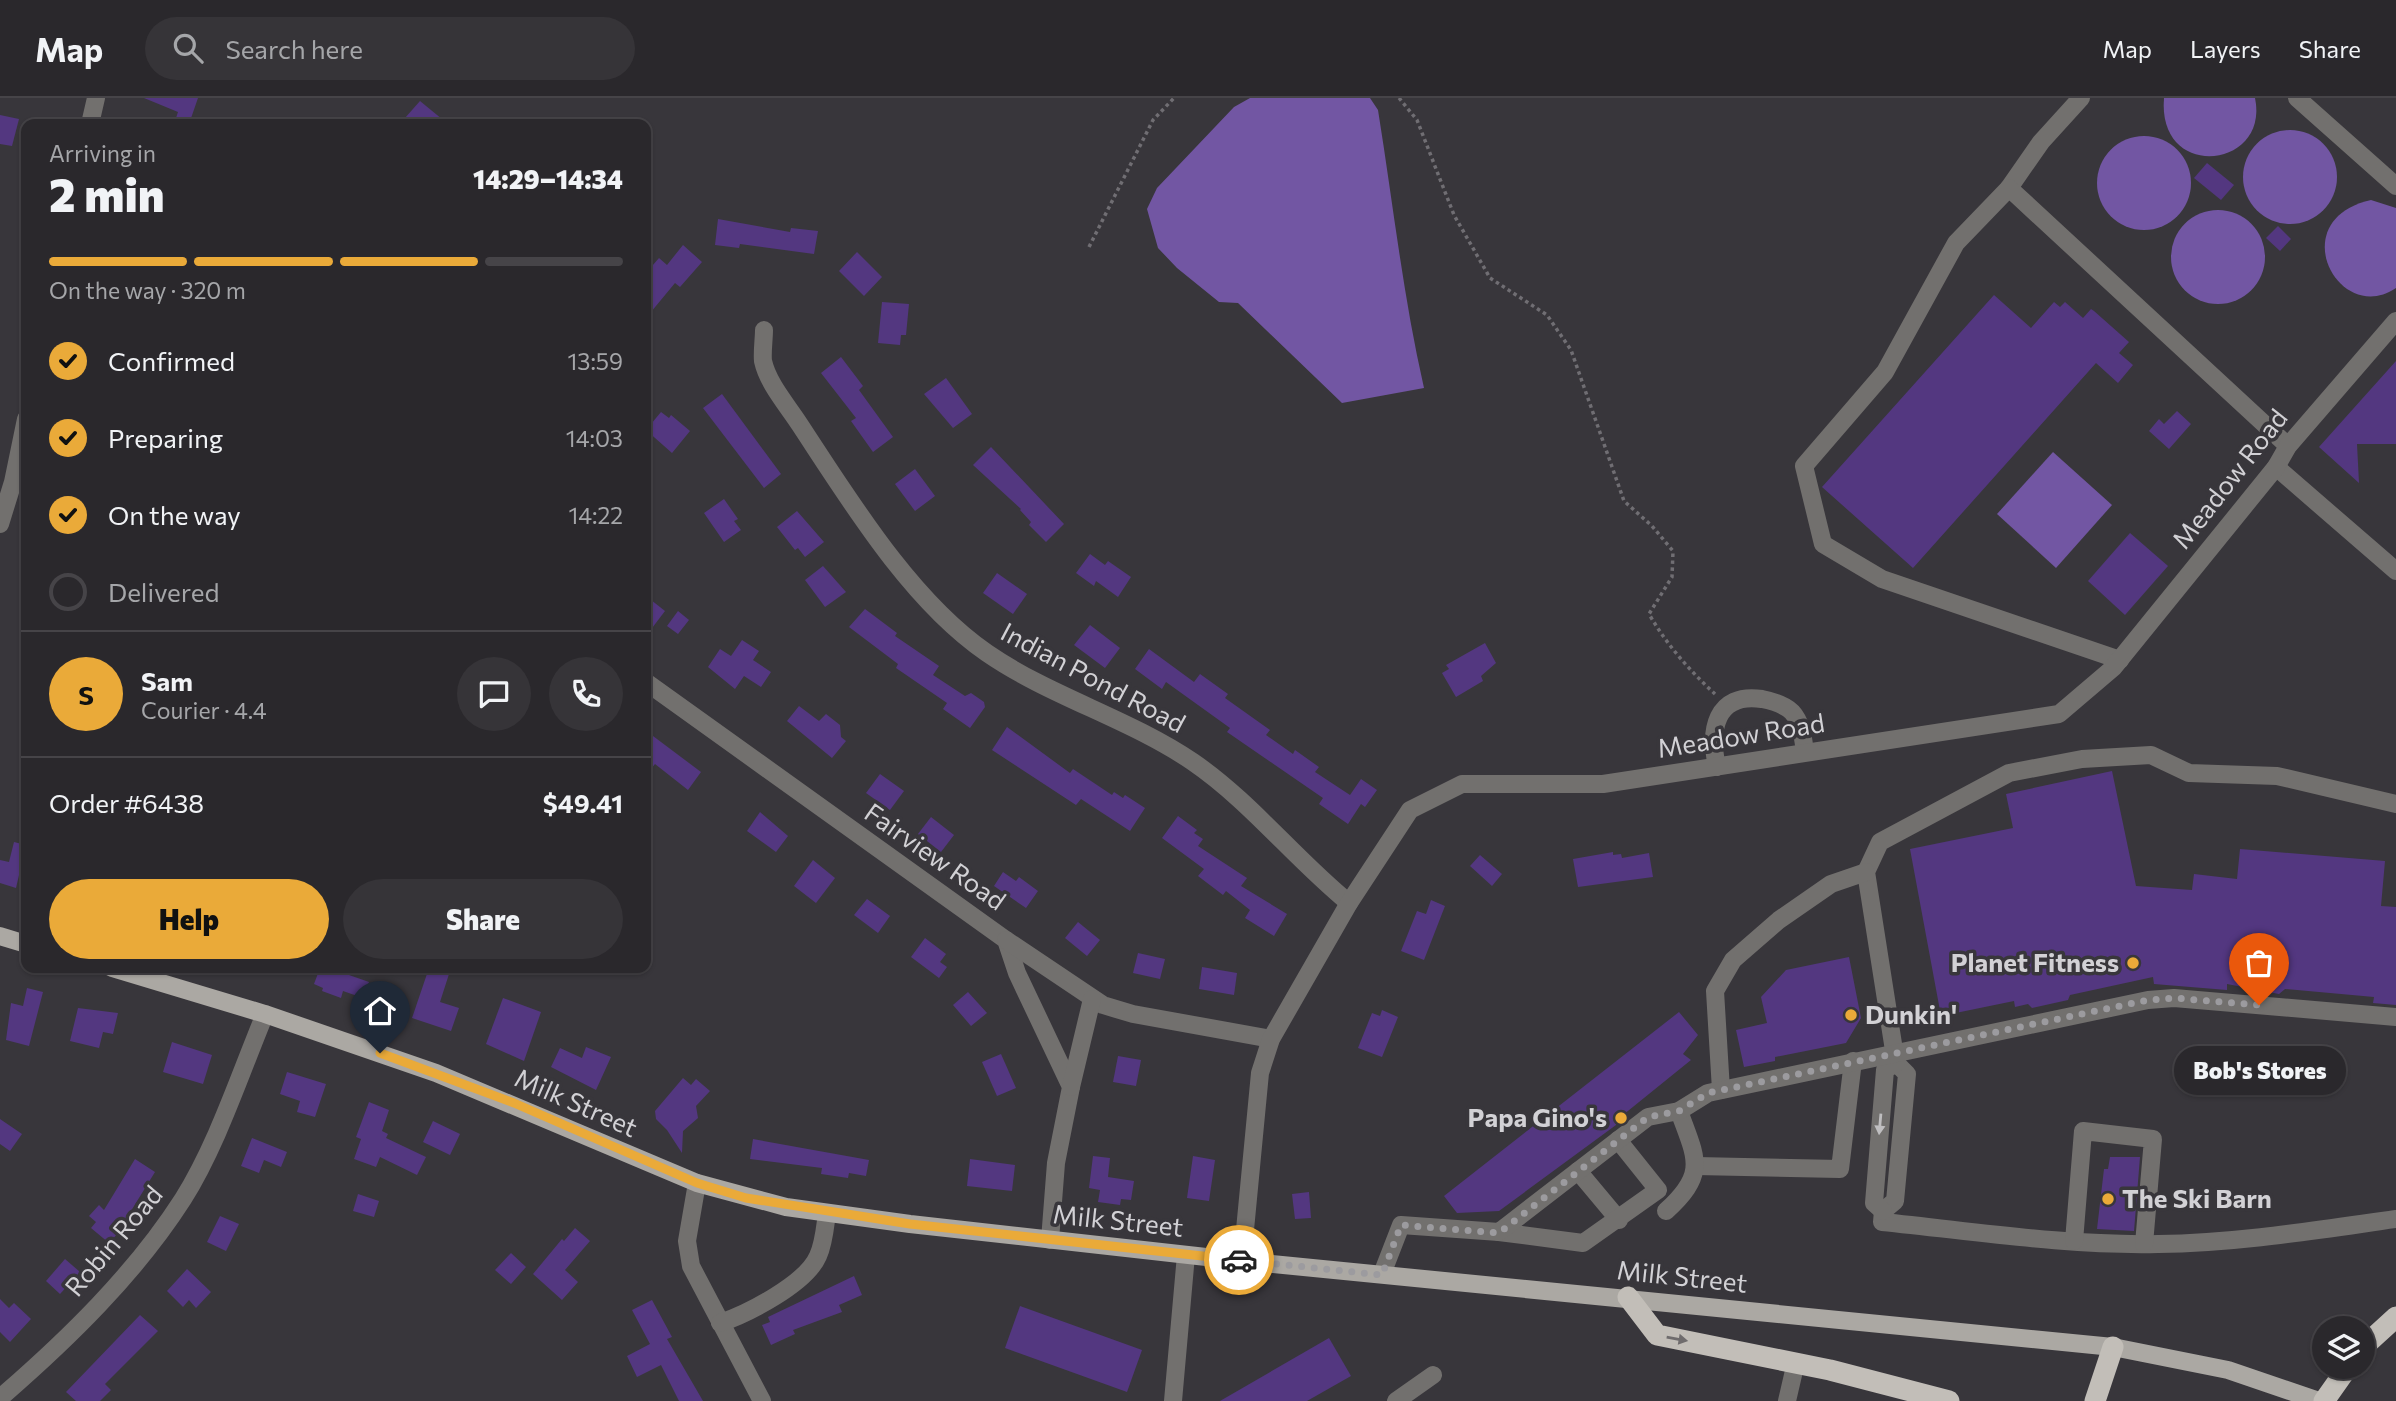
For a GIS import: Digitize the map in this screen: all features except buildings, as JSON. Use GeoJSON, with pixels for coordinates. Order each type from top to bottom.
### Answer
{"type":"FeatureCollection","features":[{"type":"Feature","properties":{"kind":"highway"},"geometry":{"type":"LineString","coordinates":[[1628,1297],[1657,1335],[1796,1363],[1949,1401]]}},
{"type":"Feature","properties":{"kind":"highway"},"geometry":{"type":"LineString","coordinates":[[2375,1336],[2396,1317]]}},
{"type":"Feature","properties":{"kind":"highway"},"geometry":{"type":"LineString","coordinates":[[2095,1401],[2113,1347]]}},
{"type":"Feature","properties":{"kind":"highway"},"geometry":{"type":"LineString","coordinates":[[2324,1401],[2340,1379]]}},
{"type":"Feature","properties":{"kind":"main road"},"geometry":{"type":"LineString","coordinates":[[0,936],[21,942]]}},
{"type":"Feature","properties":{"kind":"main road","name":"Milk Street"},"geometry":{"type":"LineString","coordinates":[[129,973],[265,1014],[475,1088],[697,1183],[746,1198],[827,1213],[1186,1255],[2113,1347],[2228,1370],[2319,1401]]}},
{"type":"Feature","properties":{"kind":"street"},"geometry":{"type":"LineString","coordinates":[[91,119],[96,98]]}},
{"type":"Feature","properties":{"kind":"street"},"geometry":{"type":"LineString","coordinates":[[2081,98],[2041,142],[2008,188],[1956,243],[1885,372],[1804,466],[1823,544],[1882,579],[2120,660]]}},
{"type":"Feature","properties":{"kind":"street"},"geometry":{"type":"LineString","coordinates":[[2297,98],[2396,186]]}},
{"type":"Feature","properties":{"kind":"street"},"geometry":{"type":"LineString","coordinates":[[2008,188],[2288,446]]}},
{"type":"Feature","properties":{"kind":"street","name":"Meadow Road"},"geometry":{"type":"LineString","coordinates":[[1242,1261],[1260,1073],[1272,1039],[1349,904],[1410,810],[1462,784],[1603,785],[2059,714],[2120,660],[2276,467],[2288,446],[2396,321]]}},
{"type":"Feature","properties":{"kind":"street","name":"Indian Pond Road"},"geometry":{"type":"LineString","coordinates":[[764,330],[763,360],[770,379],[832,474],[898,564],[956,627],[986,652],[1018,672],[1146,733],[1193,762],[1225,787],[1315,876],[1349,904]]}},
{"type":"Feature","properties":{"kind":"street"},"geometry":{"type":"LineString","coordinates":[[0,524],[21,443]]}},
{"type":"Feature","properties":{"kind":"street"},"geometry":{"type":"LineString","coordinates":[[2276,467],[2396,571]]}},
{"type":"Feature","properties":{"kind":"street","name":"Fairview Road"},"geometry":{"type":"LineString","coordinates":[[651,686],[1006,940],[1017,973],[1071,1087]]}},
{"type":"Feature","properties":{"kind":"street"},"geometry":{"type":"LineString","coordinates":[[1717,767],[1712,743],[1714,726],[1727,705],[1751,698],[1775,701],[1792,711],[1802,730],[1805,752]]}},
{"type":"Feature","properties":{"kind":"street"},"geometry":{"type":"LineString","coordinates":[[2396,804],[2277,776],[2189,773],[2151,755],[2082,760],[2009,773],[1880,842],[1866,872],[1896,1057],[1907,1074],[1895,1202],[1883,1211],[1882,1222],[2074,1241],[2144,1244],[2286,1235],[2396,1219]]}},
{"type":"Feature","properties":{"kind":"street"},"geometry":{"type":"LineString","coordinates":[[1721,1090],[1715,991],[1733,960],[1779,920],[1832,884],[1866,872]]}},
{"type":"Feature","properties":{"kind":"street"},"geometry":{"type":"LineString","coordinates":[[1006,940],[1092,999],[1133,1014],[1272,1039]]}},
{"type":"Feature","properties":{"kind":"street"},"geometry":{"type":"LineString","coordinates":[[1050,1240],[1056,1163],[1092,999]]}},
{"type":"Feature","properties":{"kind":"street"},"geometry":{"type":"LineString","coordinates":[[1499,1233],[1648,1117],[1679,1111],[1708,1093],[1853,1061],[1896,1057],[2161,999],[2396,1017]]}},
{"type":"Feature","properties":{"kind":"street","name":"Robin Road"},"geometry":{"type":"LineString","coordinates":[[0,1398],[107,1295],[161,1231],[185,1197],[265,1014]]}},
{"type":"Feature","properties":{"kind":"street"},"geometry":{"type":"LineString","coordinates":[[1696,1166],[1840,1169],[1853,1061]]}},
{"type":"Feature","properties":{"kind":"street"},"geometry":{"type":"LineString","coordinates":[[1666,1211],[1685,1194],[1697,1160],[1679,1111]]}},
{"type":"Feature","properties":{"kind":"street"},"geometry":{"type":"LineString","coordinates":[[2074,1241],[2083,1131],[2153,1139],[2144,1244]]}},
{"type":"Feature","properties":{"kind":"street"},"geometry":{"type":"LineString","coordinates":[[1382,1275],[1401,1225],[1583,1243],[1658,1191],[1618,1140]]}},
{"type":"Feature","properties":{"kind":"street"},"geometry":{"type":"LineString","coordinates":[[1578,1171],[1619,1220]]}},
{"type":"Feature","properties":{"kind":"street"},"geometry":{"type":"LineString","coordinates":[[697,1183],[687,1241],[691,1266],[762,1401]]}},
{"type":"Feature","properties":{"kind":"street"},"geometry":{"type":"LineString","coordinates":[[720,1323],[748,1312],[808,1269],[818,1258],[827,1213]]}},
{"type":"Feature","properties":{"kind":"street"},"geometry":{"type":"LineString","coordinates":[[1173,1401],[1186,1255]]}},
{"type":"Feature","properties":{"kind":"street"},"geometry":{"type":"LineString","coordinates":[[1787,1401],[1796,1363]]}},
{"type":"Feature","properties":{"kind":"street"},"geometry":{"type":"LineString","coordinates":[[1396,1401],[1433,1375]]}},
{"type":"Feature","properties":{"kind":"path"},"geometry":{"type":"LineString","coordinates":[[1089,247],[1153,120],[1174,98]]}},
{"type":"Feature","properties":{"kind":"path"},"geometry":{"type":"LineString","coordinates":[[1399,98],[1417,120],[1454,215],[1490,278],[1547,315],[1572,350],[1624,502],[1652,526],[1672,551],[1672,577],[1650,614],[1687,668],[1727,705]]}},
{"type":"Feature","properties":{"kind":"shaded area"},"geometry":{"type":"Polygon","coordinates":[[[1250,98],[1370,98],[1378,110],[1404,284],[1424,388],[1342,403],[1238,303],[1219,302],[1177,268],[1158,248],[1147,209],[1157,188],[1234,107],[1250,98]]]}},
{"type":"Feature","properties":{"kind":"shaded area"},"geometry":{"type":"Polygon","coordinates":[[[2164,98],[2255,98],[2255,122],[2246,140],[2231,151],[2213,156],[2194,154],[2177,143],[2167,125],[2164,98]]]}},
{"type":"Feature","properties":{"kind":"shaded area"},"geometry":{"type":"Polygon","coordinates":[[[2290,130],[2308,133],[2323,144],[2334,159],[2337,177],[2334,195],[2323,210],[2308,221],[2290,224],[2272,221],[2257,210],[2246,195],[2243,177],[2246,159],[2257,144],[2272,133],[2290,130]]]}},
{"type":"Feature","properties":{"kind":"shaded area"},"geometry":{"type":"Polygon","coordinates":[[[2144,136],[2162,139],[2177,150],[2188,165],[2191,183],[2188,201],[2177,216],[2162,227],[2144,230],[2126,227],[2111,216],[2100,201],[2097,183],[2100,165],[2111,150],[2126,139],[2144,136]]]}},
{"type":"Feature","properties":{"kind":"shaded area"},"geometry":{"type":"Polygon","coordinates":[[[2371,200],[2396,208],[2396,288],[2375,296],[2356,294],[2340,283],[2329,266],[2325,247],[2329,228],[2344,211],[2371,200]]]}},
{"type":"Feature","properties":{"kind":"shaded area"},"geometry":{"type":"Polygon","coordinates":[[[2218,210],[2236,213],[2251,224],[2262,239],[2265,257],[2262,275],[2251,290],[2236,301],[2218,304],[2200,301],[2185,290],[2174,275],[2171,257],[2174,239],[2185,224],[2200,213],[2218,210]]]}},
{"type":"Feature","properties":{"kind":"shaded area"},"geometry":{"type":"Polygon","coordinates":[[[2053,452],[2112,505],[2056,568],[1997,514],[2053,452]]]}},
{"type":"Feature","properties":{"kind":"way so far"},"geometry":{"type":"LineString","coordinates":[[1239,1260],[1382,1275],[1401,1225],[1499,1233],[1648,1117],[1679,1111],[1708,1093],[2148,1000],[2174,998],[2259,1005]]}},
{"type":"Feature","properties":{"kind":"place","name":"Planet Fitness"},"geometry":{"type":"Point","coordinates":[2133,963]}},
{"type":"Feature","properties":{"kind":"place","name":"Bob's Stores"},"geometry":{"type":"Point","coordinates":[2259,1005]}},
{"type":"Feature","properties":{"kind":"place","name":"Dunkin'"},"geometry":{"type":"Point","coordinates":[1851,1015]}},
{"type":"Feature","properties":{"kind":"place","name":"Papa Gino's"},"geometry":{"type":"Point","coordinates":[1621,1118]}},
{"type":"Feature","properties":{"kind":"place","name":"The Ski Barn"},"geometry":{"type":"Point","coordinates":[2108,1199]}},
{"type":"Feature","properties":{"kind":"route"},"geometry":{"type":"LineString","coordinates":[[380,1053],[514,1103],[590,1139],[697,1183],[746,1198],[786,1207],[910,1224],[1239,1260]]}}]}
